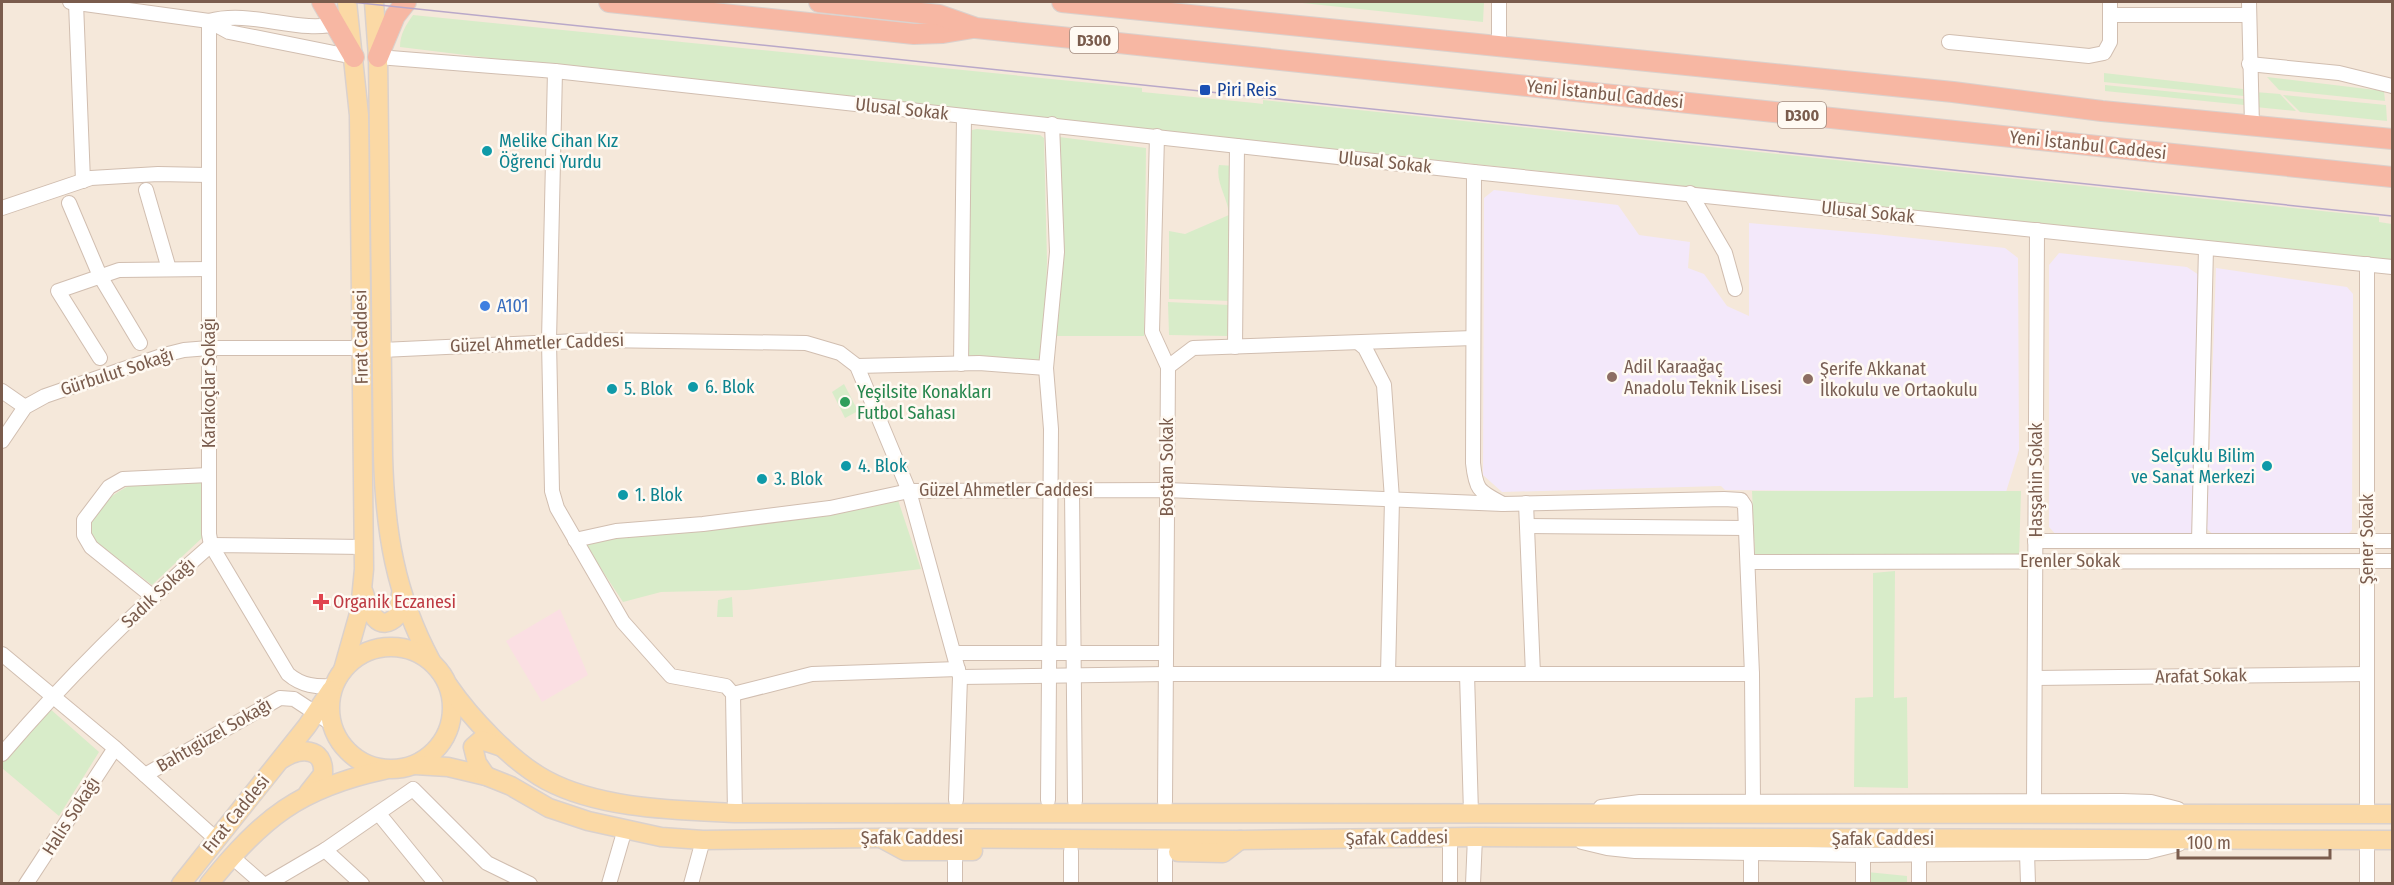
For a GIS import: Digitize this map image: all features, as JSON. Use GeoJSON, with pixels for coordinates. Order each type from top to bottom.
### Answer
{"type":"FeatureCollection","features":[{"type":"Feature","properties":{"kind":"highway"},"geometry":{"type":"LineString","coordinates":[[322,2],[343,23],[354,57]]}},
{"type":"Feature","properties":{"kind":"highway"},"geometry":{"type":"LineString","coordinates":[[378,57],[395,16],[406,2]]}},
{"type":"Feature","properties":{"kind":"highway","name":"D300"},"geometry":{"type":"LineString","coordinates":[[609,2],[914,34],[976,28]]}},
{"type":"Feature","properties":{"kind":"highway","name":"Yeni İstanbul Caddesi"},"geometry":{"type":"LineString","coordinates":[[819,2],[939,15],[976,28],[2392,177]]}},
{"type":"Feature","properties":{"kind":"highway","name":"Yeni İstanbul Caddesi"},"geometry":{"type":"LineString","coordinates":[[1062,2],[1953,92],[2102,111],[2392,139]]}},
{"type":"Feature","properties":{"kind":"main road"},"geometry":{"type":"LineString","coordinates":[[343,23],[347,2]]}},
{"type":"Feature","properties":{"kind":"main road","name":"Fırat Caddesi"},"geometry":{"type":"LineString","coordinates":[[374,2],[378,57],[385,507],[392,557],[402,593],[431,661]]}},
{"type":"Feature","properties":{"kind":"main road","name":"Fırat Caddesi"},"geometry":{"type":"LineString","coordinates":[[343,670],[355,632],[363,591],[364,547],[360,135],[354,57]]}},
{"type":"Feature","properties":{"kind":"main road"},"geometry":{"type":"LineString","coordinates":[[363,591],[369,610],[374,618],[383,623],[389,622],[398,615],[402,593]]}},
{"type":"Feature","properties":{"kind":"main road"},"geometry":{"type":"LineString","coordinates":[[385,647],[414,651],[431,661],[448,685],[452,713],[448,732],[431,755],[415,765],[387,770],[369,765],[352,756],[339,742],[332,724],[330,705],[333,686],[343,670],[350,662],[366,652],[385,647]]}},
{"type":"Feature","properties":{"kind":"main road","name":"Şafak Caddesi"},"geometry":{"type":"LineString","coordinates":[[448,685],[467,711],[503,748],[546,780],[590,797],[654,808],[735,813],[2392,814]]}},
{"type":"Feature","properties":{"kind":"main road","name":"Fırat Caddesi"},"geometry":{"type":"LineString","coordinates":[[181,884],[316,714],[333,686]]}},
{"type":"Feature","properties":{"kind":"main road"},"geometry":{"type":"LineString","coordinates":[[486,776],[477,763],[473,747],[481,740],[503,748]]}},
{"type":"Feature","properties":{"kind":"main road"},"geometry":{"type":"LineString","coordinates":[[280,760],[304,751],[310,752],[321,760],[323,774],[304,796]]}},
{"type":"Feature","properties":{"kind":"main road","name":"Şafak Caddesi"},"geometry":{"type":"LineString","coordinates":[[415,765],[448,767],[486,776],[511,786],[549,807],[588,820],[662,837],[703,840],[880,838],[1240,840],[1450,837],[2392,840]]}},
{"type":"Feature","properties":{"kind":"main road","name":"Fırat Caddesi"},"geometry":{"type":"LineString","coordinates":[[209,884],[247,839],[276,814],[304,796],[346,780],[387,770]]}},
{"type":"Feature","properties":{"kind":"main road"},"geometry":{"type":"LineString","coordinates":[[881,812],[896,802],[956,800],[1225,802],[1240,813]]}},
{"type":"Feature","properties":{"kind":"main road"},"geometry":{"type":"LineString","coordinates":[[1630,813],[1630,838]]}},
{"type":"Feature","properties":{"kind":"main road"},"geometry":{"type":"LineString","coordinates":[[2142,813],[2143,839]]}},
{"type":"Feature","properties":{"kind":"main road"},"geometry":{"type":"LineString","coordinates":[[880,838],[905,851],[1223,853],[1240,840]]}},
{"type":"Feature","properties":{"kind":"street"},"geometry":{"type":"LineString","coordinates":[[83,181],[73,2],[209,21],[230,18],[302,25],[343,23]]}},
{"type":"Feature","properties":{"kind":"street"},"geometry":{"type":"LineString","coordinates":[[1498,46],[1499,2]]}},
{"type":"Feature","properties":{"kind":"street"},"geometry":{"type":"LineString","coordinates":[[1949,42],[2089,56],[2104,52],[2110,42],[2110,8],[2249,8],[2252,126]]}},
{"type":"Feature","properties":{"kind":"street"},"geometry":{"type":"LineString","coordinates":[[209,21],[221,29],[236,34],[354,57]]}},
{"type":"Feature","properties":{"kind":"street","name":"Karakoçlar Sokağı"},"geometry":{"type":"LineString","coordinates":[[209,21],[209,534],[211,545],[288,674],[298,682],[314,687],[333,686]]}},
{"type":"Feature","properties":{"kind":"street","name":"Ulusal Sokak"},"geometry":{"type":"LineString","coordinates":[[378,57],[555,71],[1474,172],[2392,267]]}},
{"type":"Feature","properties":{"kind":"street"},"geometry":{"type":"LineString","coordinates":[[2249,64],[2339,73],[2392,86]]}},
{"type":"Feature","properties":{"kind":"street"},"geometry":{"type":"LineString","coordinates":[[555,71],[549,341],[552,491],[557,508],[623,622],[671,676],[726,686],[733,694],[735,813]]}},
{"type":"Feature","properties":{"kind":"street"},"geometry":{"type":"LineString","coordinates":[[961,364],[964,116]]}},
{"type":"Feature","properties":{"kind":"street"},"geometry":{"type":"LineString","coordinates":[[1048,801],[1051,429],[1046,368],[1057,252],[1052,124]]}},
{"type":"Feature","properties":{"kind":"street","name":"Bostan Sokak"},"geometry":{"type":"LineString","coordinates":[[1157,136],[1152,332],[1168,367],[1165,802]]}},
{"type":"Feature","properties":{"kind":"street"},"geometry":{"type":"LineString","coordinates":[[1235,347],[1238,146]]}},
{"type":"Feature","properties":{"kind":"street"},"geometry":{"type":"LineString","coordinates":[[1474,172],[1473,463],[1475,484],[1484,493],[1503,504]]}},
{"type":"Feature","properties":{"kind":"street"},"geometry":{"type":"LineString","coordinates":[[2,208],[91,178],[158,174],[208,175]]}},
{"type":"Feature","properties":{"kind":"street"},"geometry":{"type":"LineString","coordinates":[[146,190],[169,269]]}},
{"type":"Feature","properties":{"kind":"street"},"geometry":{"type":"LineString","coordinates":[[1690,193],[1725,253],[1735,289]]}},
{"type":"Feature","properties":{"kind":"street"},"geometry":{"type":"LineString","coordinates":[[69,203],[100,276],[140,343]]}},
{"type":"Feature","properties":{"kind":"street","name":"Hasşahin Sokak"},"geometry":{"type":"LineString","coordinates":[[2034,801],[2037,230]]}},
{"type":"Feature","properties":{"kind":"street"},"geometry":{"type":"LineString","coordinates":[[2199,541],[2206,248]]}},
{"type":"Feature","properties":{"kind":"street","name":"Şener Sokak"},"geometry":{"type":"LineString","coordinates":[[2367,264],[2367,815]]}},
{"type":"Feature","properties":{"kind":"street"},"geometry":{"type":"LineString","coordinates":[[100,358],[58,291],[119,270],[209,269]]}},
{"type":"Feature","properties":{"kind":"street"},"geometry":{"type":"LineString","coordinates":[[1168,367],[1193,348],[1473,338]]}},
{"type":"Feature","properties":{"kind":"street","name":"Güzel Ahmetler Caddesi"},"geometry":{"type":"LineString","coordinates":[[382,350],[549,341],[806,343],[840,353],[857,366],[909,491],[1167,490],[1503,504],[1724,499],[1741,500],[1745,506],[1746,528]]}},
{"type":"Feature","properties":{"kind":"street"},"geometry":{"type":"LineString","coordinates":[[1359,343],[1365,348],[1384,385],[1392,499],[1388,674]]}},
{"type":"Feature","properties":{"kind":"street","name":"Gürbulut Sokağı"},"geometry":{"type":"LineString","coordinates":[[2,441],[25,407],[45,396],[164,355],[184,350],[209,348],[361,348]]}},
{"type":"Feature","properties":{"kind":"street"},"geometry":{"type":"LineString","coordinates":[[857,366],[961,364],[1046,368]]}},
{"type":"Feature","properties":{"kind":"street"},"geometry":{"type":"LineString","coordinates":[[2,391],[25,407]]}},
{"type":"Feature","properties":{"kind":"street"},"geometry":{"type":"LineString","coordinates":[[152,596],[92,547],[84,535],[84,520],[109,486],[123,480],[209,475]]}},
{"type":"Feature","properties":{"kind":"street"},"geometry":{"type":"LineString","coordinates":[[1072,490],[1075,801]]}},
{"type":"Feature","properties":{"kind":"street"},"geometry":{"type":"LineString","coordinates":[[575,540],[616,531],[703,524],[830,508],[909,491],[959,673],[956,800]]}},
{"type":"Feature","properties":{"kind":"street"},"geometry":{"type":"LineString","coordinates":[[1526,503],[1533,674]]}},
{"type":"Feature","properties":{"kind":"street"},"geometry":{"type":"LineString","coordinates":[[1527,526],[1746,528],[1752,674],[1753,802]]}},
{"type":"Feature","properties":{"kind":"street","name":"Erenler Sokak"},"geometry":{"type":"LineString","coordinates":[[2035,541],[2392,541]]}},
{"type":"Feature","properties":{"kind":"street","name":"Sadık Sokağı"},"geometry":{"type":"LineString","coordinates":[[2,754],[52,695],[152,596],[211,545],[364,547]]}},
{"type":"Feature","properties":{"kind":"street","name":"Erenler Sokak"},"geometry":{"type":"LineString","coordinates":[[1748,562],[2392,561]]}},
{"type":"Feature","properties":{"kind":"street"},"geometry":{"type":"LineString","coordinates":[[954,653],[1166,653]]}},
{"type":"Feature","properties":{"kind":"street","name":"Bahtıgüzel Sokağı"},"geometry":{"type":"LineString","coordinates":[[2,654],[115,748],[216,839]]}},
{"type":"Feature","properties":{"kind":"street"},"geometry":{"type":"LineString","coordinates":[[733,694],[812,674],[959,673],[1049,676],[1752,674]]}},
{"type":"Feature","properties":{"kind":"street"},"geometry":{"type":"LineString","coordinates":[[1467,674],[1471,813]]}},
{"type":"Feature","properties":{"kind":"street","name":"Arafat Sokak"},"geometry":{"type":"LineString","coordinates":[[2035,678],[2367,674]]}},
{"type":"Feature","properties":{"kind":"street","name":"Bahtıgüzel Sokağı"},"geometry":{"type":"LineString","coordinates":[[145,775],[280,698],[294,699],[332,724]]}},
{"type":"Feature","properties":{"kind":"street","name":"Halis Sokağı"},"geometry":{"type":"LineString","coordinates":[[27,884],[115,748]]}},
{"type":"Feature","properties":{"kind":"street"},"geometry":{"type":"LineString","coordinates":[[231,856],[265,884],[325,850],[412,789],[487,863],[530,884]]}},
{"type":"Feature","properties":{"kind":"street"},"geometry":{"type":"LineString","coordinates":[[1566,813],[1640,802],[2034,801],[2151,802],[2197,814]]}},
{"type":"Feature","properties":{"kind":"street"},"geometry":{"type":"LineString","coordinates":[[379,814],[436,884]]}},
{"type":"Feature","properties":{"kind":"street"},"geometry":{"type":"LineString","coordinates":[[609,884],[625,829]]}},
{"type":"Feature","properties":{"kind":"street"},"geometry":{"type":"LineString","coordinates":[[1450,837],[1450,884]]}},
{"type":"Feature","properties":{"kind":"street"},"geometry":{"type":"LineString","coordinates":[[1473,884],[1475,837]]}},
{"type":"Feature","properties":{"kind":"street"},"geometry":{"type":"LineString","coordinates":[[1563,837],[1608,849],[1635,851],[1863,855],[2147,852],[2196,839]]}},
{"type":"Feature","properties":{"kind":"street"},"geometry":{"type":"LineString","coordinates":[[691,884],[703,840]]}},
{"type":"Feature","properties":{"kind":"street"},"geometry":{"type":"LineString","coordinates":[[2367,840],[2367,884]]}},
{"type":"Feature","properties":{"kind":"street"},"geometry":{"type":"LineString","coordinates":[[325,850],[362,884]]}},
{"type":"Feature","properties":{"kind":"street"},"geometry":{"type":"LineString","coordinates":[[955,851],[955,884]]}},
{"type":"Feature","properties":{"kind":"street"},"geometry":{"type":"LineString","coordinates":[[1071,851],[1071,884]]}},
{"type":"Feature","properties":{"kind":"street"},"geometry":{"type":"LineString","coordinates":[[1165,851],[1165,884]]}},
{"type":"Feature","properties":{"kind":"street"},"geometry":{"type":"LineString","coordinates":[[2028,853],[2028,884]]}},
{"type":"Feature","properties":{"kind":"street"},"geometry":{"type":"LineString","coordinates":[[1751,854],[1751,884]]}},
{"type":"Feature","properties":{"kind":"street"},"geometry":{"type":"LineString","coordinates":[[1918,854],[1919,884]]}},
{"type":"Feature","properties":{"kind":"street"},"geometry":{"type":"LineString","coordinates":[[1863,855],[1863,884]]}},
{"type":"Feature","properties":{"kind":"shaded area"},"geometry":{"type":"Polygon","coordinates":[[[2,2],[2392,2],[2392,883],[2,884],[2,2]]]}},
{"type":"Feature","properties":{"kind":"shaded area"},"geometry":{"type":"Polygon","coordinates":[[[1494,190],[1618,205],[1639,235],[1690,242],[1688,268],[1704,274],[1727,306],[1749,316],[1749,223],[2005,248],[2018,258],[2019,450],[2006,492],[1725,490],[1721,486],[1502,492],[1483,475],[1484,198],[1494,190]]]}},
{"type":"Feature","properties":{"kind":"shaded area"},"geometry":{"type":"Polygon","coordinates":[[[2059,253],[2187,267],[2199,275],[2194,529],[2188,537],[2059,538],[2049,527],[2049,265],[2059,253]]]}},
{"type":"Feature","properties":{"kind":"shaded area"},"geometry":{"type":"Polygon","coordinates":[[[2216,268],[2347,287],[2353,294],[2352,530],[2344,538],[2216,537],[2207,529],[2216,268]]]}},
{"type":"Feature","properties":{"kind":"shaded area"},"geometry":{"type":"Polygon","coordinates":[[[560,609],[588,675],[542,702],[506,641],[560,609]]]}},
{"type":"Feature","properties":{"kind":"green space"},"geometry":{"type":"Polygon","coordinates":[[[1293,2],[1484,2],[1483,22],[1293,2]]]}},
{"type":"Feature","properties":{"kind":"green space"},"geometry":{"type":"Polygon","coordinates":[[[413,15],[1142,88],[1142,92],[1263,104],[1263,100],[2379,217],[2379,222],[2392,224],[2392,261],[595,71],[400,47],[402,34],[413,15]]]}},
{"type":"Feature","properties":{"kind":"green space"},"geometry":{"type":"Polygon","coordinates":[[[2104,73],[2243,89],[2244,96],[2104,82],[2104,73]]]}},
{"type":"Feature","properties":{"kind":"green space"},"geometry":{"type":"Polygon","coordinates":[[[2267,77],[2384,91],[2385,101],[2279,90],[2267,77]]]}},
{"type":"Feature","properties":{"kind":"green space"},"geometry":{"type":"Polygon","coordinates":[[[2105,85],[2244,99],[2244,105],[2105,91],[2105,85]]]}},
{"type":"Feature","properties":{"kind":"green space"},"geometry":{"type":"Polygon","coordinates":[[[2255,92],[2280,94],[2296,111],[2255,107],[2255,92]]]}},
{"type":"Feature","properties":{"kind":"green space"},"geometry":{"type":"Polygon","coordinates":[[[2283,95],[2386,105],[2387,121],[2300,112],[2283,95]]]}},
{"type":"Feature","properties":{"kind":"green space"},"geometry":{"type":"Polygon","coordinates":[[[972,130],[1040,135],[1044,138],[1047,260],[1045,327],[1040,363],[968,357],[968,135],[972,130]]]}},
{"type":"Feature","properties":{"kind":"green space"},"geometry":{"type":"Polygon","coordinates":[[[1059,137],[1146,148],[1144,336],[1054,336],[1053,145],[1059,137]]]}},
{"type":"Feature","properties":{"kind":"green space"},"geometry":{"type":"Polygon","coordinates":[[[1219,165],[1235,166],[1232,301],[1169,299],[1169,231],[1185,234],[1229,215],[1220,184],[1219,165]]]}},
{"type":"Feature","properties":{"kind":"green space"},"geometry":{"type":"Polygon","coordinates":[[[1168,302],[1229,305],[1228,336],[1169,335],[1168,302]]]}},
{"type":"Feature","properties":{"kind":"green space","name":"Yeşilsite Konakları Futbol Sahası"},"geometry":{"type":"Polygon","coordinates":[[[844,384],[858,411],[845,418],[832,392],[844,384]]]}},
{"type":"Feature","properties":{"kind":"green space"},"geometry":{"type":"Polygon","coordinates":[[[136,483],[205,483],[204,536],[152,585],[91,538],[91,523],[97,510],[116,493],[136,483]]]}},
{"type":"Feature","properties":{"kind":"green space"},"geometry":{"type":"Polygon","coordinates":[[[1752,491],[2021,491],[2019,556],[1755,557],[1752,491]]]}},
{"type":"Feature","properties":{"kind":"green space"},"geometry":{"type":"Polygon","coordinates":[[[898,500],[921,569],[747,590],[661,592],[623,602],[584,543],[618,535],[898,500]]]}},
{"type":"Feature","properties":{"kind":"green space"},"geometry":{"type":"Polygon","coordinates":[[[1895,571],[1894,698],[1907,697],[1908,788],[1854,787],[1855,698],[1873,697],[1873,573],[1895,571]]]}},
{"type":"Feature","properties":{"kind":"green space"},"geometry":{"type":"Polygon","coordinates":[[[732,597],[733,617],[717,617],[718,600],[732,597]]]}},
{"type":"Feature","properties":{"kind":"green space"},"geometry":{"type":"Polygon","coordinates":[[[49,708],[99,752],[59,816],[2,768],[2,762],[49,708]]]}},
{"type":"Feature","properties":{"kind":"green space"},"geometry":{"type":"Polygon","coordinates":[[[1867,872],[1907,876],[1907,883],[1867,883],[1867,872]]]}},
{"type":"Feature","properties":{"kind":"tram line"},"geometry":{"type":"LineString","coordinates":[[351,2],[2392,216]]}},
{"type":"Feature","properties":{"kind":"place","name":"Piri Reis"},"geometry":{"type":"Point","coordinates":[1205,90]}},
{"type":"Feature","properties":{"kind":"place","name":"Melike Cihan Kız Öğrenci Yurdu"},"geometry":{"type":"Point","coordinates":[487,151]}},
{"type":"Feature","properties":{"kind":"place","name":"A101"},"geometry":{"type":"Point","coordinates":[485,306]}},
{"type":"Feature","properties":{"kind":"place","name":"Adil Karaağaç Anadolu Teknik Lisesi"},"geometry":{"type":"Point","coordinates":[1612,377]}},
{"type":"Feature","properties":{"kind":"place","name":"Şerife Akkanat İlkokulu ve Ortaokulu"},"geometry":{"type":"Point","coordinates":[1808,379]}},
{"type":"Feature","properties":{"kind":"place","name":"6. Blok"},"geometry":{"type":"Point","coordinates":[693,387]}},
{"type":"Feature","properties":{"kind":"place","name":"5. Blok"},"geometry":{"type":"Point","coordinates":[612,389]}},
{"type":"Feature","properties":{"kind":"place","name":"Yeşilsite Konakları Futbol Sahası"},"geometry":{"type":"Point","coordinates":[845,402]}},
{"type":"Feature","properties":{"kind":"place","name":"4. Blok"},"geometry":{"type":"Point","coordinates":[846,466]}},
{"type":"Feature","properties":{"kind":"place","name":"Selçuklu Bilim ve Sanat Merkezi"},"geometry":{"type":"Point","coordinates":[2267,466]}},
{"type":"Feature","properties":{"kind":"place","name":"3. Blok"},"geometry":{"type":"Point","coordinates":[762,479]}},
{"type":"Feature","properties":{"kind":"place","name":"1. Blok"},"geometry":{"type":"Point","coordinates":[623,495]}},
{"type":"Feature","properties":{"kind":"place","name":"Organik Eczanesi"},"geometry":{"type":"Point","coordinates":[321,602]}}]}
